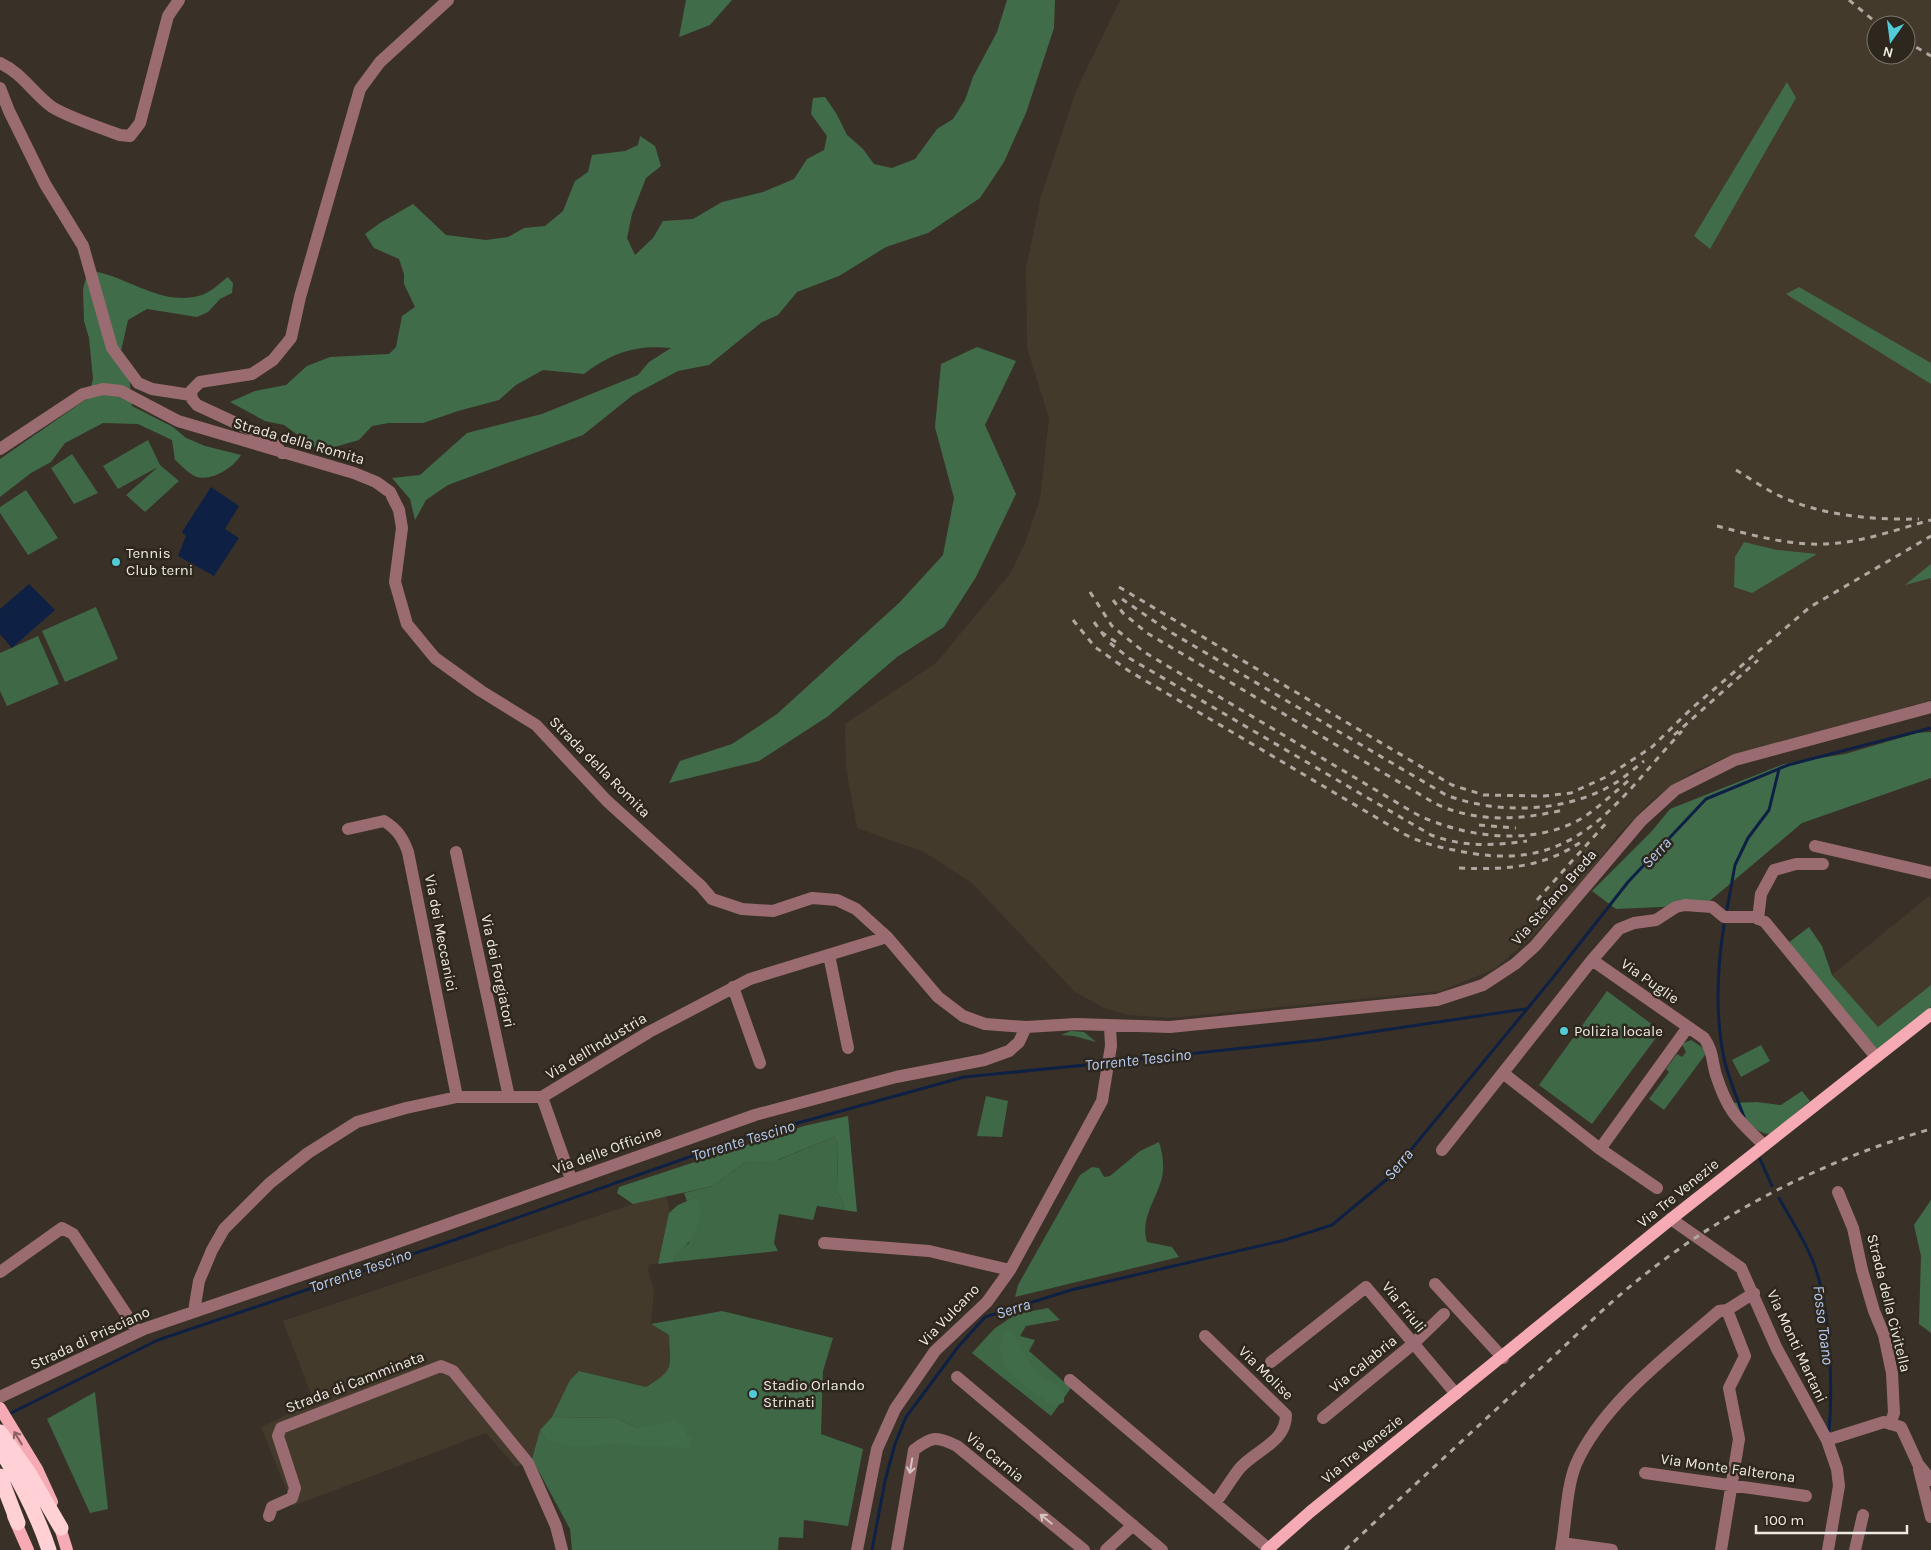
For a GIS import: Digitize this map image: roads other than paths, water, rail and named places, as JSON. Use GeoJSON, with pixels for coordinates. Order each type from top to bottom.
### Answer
{"type":"FeatureCollection","features":[{"type":"Feature","properties":{"kind":"highway"},"geometry":{"type":"LineString","coordinates":[[0,1432],[14,1478],[18,1523]]}},
{"type":"Feature","properties":{"kind":"highway"},"geometry":{"type":"LineString","coordinates":[[0,1449],[40,1524],[49,1550]]}},
{"type":"Feature","properties":{"kind":"highway"},"geometry":{"type":"LineString","coordinates":[[14,1478],[61,1528]]}},
{"type":"Feature","properties":{"kind":"main road","name":"Via Tre Venezie"},"geometry":{"type":"LineString","coordinates":[[1268,1549],[1671,1219],[1931,1014]]}},
{"type":"Feature","properties":{"kind":"main road"},"geometry":{"type":"LineString","coordinates":[[0,1408],[14,1478]]}},
{"type":"Feature","properties":{"kind":"main road"},"geometry":{"type":"LineString","coordinates":[[18,1523],[28,1550]]}},
{"type":"Feature","properties":{"kind":"main road"},"geometry":{"type":"LineString","coordinates":[[61,1528],[67,1550]]}},
{"type":"Feature","properties":{"kind":"street"},"geometry":{"type":"LineString","coordinates":[[0,63],[22,77],[35,93],[54,108],[120,135],[130,136],[136,131],[140,123],[168,16],[179,0]]}},
{"type":"Feature","properties":{"kind":"street"},"geometry":{"type":"LineString","coordinates":[[282,453],[270,439],[197,405],[191,395],[193,387],[200,382],[252,374],[273,360],[291,338],[300,297],[360,88],[380,62],[448,0]]}},
{"type":"Feature","properties":{"kind":"street"},"geometry":{"type":"LineString","coordinates":[[0,88],[9,111],[46,184],[83,246],[112,348],[138,383],[152,389],[191,395]]}},
{"type":"Feature","properties":{"kind":"street","name":"Strada della Romita"},"geometry":{"type":"LineString","coordinates":[[0,449],[83,394],[103,389],[121,391],[178,421],[354,473],[376,482],[390,492],[399,510],[402,528],[395,582],[407,624],[434,658],[481,691],[536,725],[607,801],[712,898],[742,909],[773,912],[812,898],[836,900],[856,909],[887,937],[938,998],[963,1016],[985,1024],[1026,1027],[1076,1024],[1110,1026]]}},
{"type":"Feature","properties":{"kind":"street","name":"Via Stefano Breda"},"geometry":{"type":"LineString","coordinates":[[1110,1026],[1170,1027],[1427,1001],[1483,985],[1515,964],[1535,946],[1641,821],[1675,790],[1735,760],[1931,708]]}},
{"type":"Feature","properties":{"kind":"street","name":"Via dei Meccanici"},"geometry":{"type":"LineString","coordinates":[[348,829],[384,821],[395,828],[408,852],[457,1097]]}},
{"type":"Feature","properties":{"kind":"street"},"geometry":{"type":"LineString","coordinates":[[1815,846],[1931,873]]}},
{"type":"Feature","properties":{"kind":"street","name":"Via dei Forgiatori"},"geometry":{"type":"LineString","coordinates":[[456,852],[509,1097]]}},
{"type":"Feature","properties":{"kind":"street"},"geometry":{"type":"LineString","coordinates":[[1758,918],[1761,894],[1774,870],[1796,864],[1823,864]]}},
{"type":"Feature","properties":{"kind":"street"},"geometry":{"type":"LineString","coordinates":[[1442,1150],[1592,960],[1619,929],[1634,922],[1656,920],[1676,908],[1698,904],[1712,907],[1724,917],[1758,918],[1765,922],[1876,1057]]}},
{"type":"Feature","properties":{"kind":"street","name":"Via dell'Industria"},"geometry":{"type":"LineString","coordinates":[[194,1311],[199,1282],[212,1250],[224,1229],[270,1183],[308,1153],[357,1122],[406,1108],[457,1097],[542,1097],[649,1032],[750,979],[887,937]]}},
{"type":"Feature","properties":{"kind":"street"},"geometry":{"type":"LineString","coordinates":[[829,955],[848,1048]]}},
{"type":"Feature","properties":{"kind":"street","name":"Via Puglie"},"geometry":{"type":"LineString","coordinates":[[1592,960],[1704,1038],[1710,1046],[1715,1073],[1734,1117],[1764,1145]]}},
{"type":"Feature","properties":{"kind":"street"},"geometry":{"type":"LineString","coordinates":[[733,987],[760,1063]]}},
{"type":"Feature","properties":{"kind":"street","name":"Via Vulcano"},"geometry":{"type":"LineString","coordinates":[[857,1550],[877,1449],[895,1409],[935,1351],[987,1302],[1010,1270],[1095,1117],[1102,1101],[1111,1046],[1110,1026]]}},
{"type":"Feature","properties":{"kind":"street","name":"Via delle Officine"},"geometry":{"type":"LineString","coordinates":[[194,1311],[402,1241],[571,1179],[755,1115],[896,1077],[984,1060],[1009,1051],[1019,1042],[1026,1027]]}},
{"type":"Feature","properties":{"kind":"street"},"geometry":{"type":"LineString","coordinates":[[1600,1149],[1688,1027]]}},
{"type":"Feature","properties":{"kind":"street"},"geometry":{"type":"LineString","coordinates":[[1503,1073],[1600,1149],[1657,1188]]}},
{"type":"Feature","properties":{"kind":"street"},"geometry":{"type":"LineString","coordinates":[[542,1097],[571,1179]]}},
{"type":"Feature","properties":{"kind":"street","name":"Strada della Civitella"},"geometry":{"type":"LineString","coordinates":[[1838,1192],[1853,1228],[1862,1270],[1874,1311],[1884,1335],[1892,1373],[1894,1413],[1890,1424]]}},
{"type":"Feature","properties":{"kind":"street","name":"Via Monti Martani"},"geometry":{"type":"LineString","coordinates":[[1671,1219],[1741,1268],[1754,1293],[1777,1349],[1826,1440],[1837,1469],[1839,1486],[1828,1550]]}},
{"type":"Feature","properties":{"kind":"street"},"geometry":{"type":"LineString","coordinates":[[0,1272],[62,1228],[73,1234],[138,1332]]}},
{"type":"Feature","properties":{"kind":"street"},"geometry":{"type":"LineString","coordinates":[[824,1243],[929,1251],[1010,1270]]}},
{"type":"Feature","properties":{"kind":"street"},"geometry":{"type":"LineString","coordinates":[[1435,1284],[1503,1358]]}},
{"type":"Feature","properties":{"kind":"street","name":"Via Friuli"},"geometry":{"type":"LineString","coordinates":[[1271,1362],[1366,1287],[1456,1394]]}},
{"type":"Feature","properties":{"kind":"street"},"geometry":{"type":"LineString","coordinates":[[1612,1550],[1562,1546],[1566,1508],[1576,1464],[1598,1429],[1626,1395],[1660,1362],[1719,1312],[1727,1310],[1754,1293]]}},
{"type":"Feature","properties":{"kind":"street"},"geometry":{"type":"LineString","coordinates":[[1721,1550],[1738,1439],[1729,1388],[1745,1356],[1727,1310]]}},
{"type":"Feature","properties":{"kind":"street","name":"Strada di Prisciano"},"geometry":{"type":"LineString","coordinates":[[0,1397],[138,1332],[194,1311]]}},
{"type":"Feature","properties":{"kind":"street","name":"Via Calabria"},"geometry":{"type":"LineString","coordinates":[[1323,1418],[1413,1344],[1444,1314]]}},
{"type":"Feature","properties":{"kind":"street","name":"Via Molise"},"geometry":{"type":"LineString","coordinates":[[1205,1336],[1286,1414],[1286,1425],[1279,1437],[1241,1468],[1216,1503]]}},
{"type":"Feature","properties":{"kind":"street","name":"Strada di Camminata"},"geometry":{"type":"LineString","coordinates":[[268,1516],[272,1507],[292,1498],[296,1488],[278,1436],[281,1428],[441,1366],[453,1371],[528,1462],[556,1526],[562,1550]]}},
{"type":"Feature","properties":{"kind":"street"},"geometry":{"type":"LineString","coordinates":[[957,1377],[1162,1550]]}},
{"type":"Feature","properties":{"kind":"street"},"geometry":{"type":"LineString","coordinates":[[1070,1380],[1268,1549]]}},
{"type":"Feature","properties":{"kind":"street"},"geometry":{"type":"LineString","coordinates":[[1826,1440],[1884,1422],[1901,1427],[1918,1464],[1931,1517]]}},
{"type":"Feature","properties":{"kind":"street","name":"Via Carnia"},"geometry":{"type":"LineString","coordinates":[[897,1550],[914,1450],[926,1440],[940,1438],[957,1446],[1084,1550]]}},
{"type":"Feature","properties":{"kind":"street"},"geometry":{"type":"LineString","coordinates":[[1918,1464],[1931,1480]]}},
{"type":"Feature","properties":{"kind":"street","name":"Via Monte Falterona"},"geometry":{"type":"LineString","coordinates":[[1645,1473],[1806,1496]]}},
{"type":"Feature","properties":{"kind":"street"},"geometry":{"type":"LineString","coordinates":[[1855,1550],[1862,1515]]}},
{"type":"Feature","properties":{"kind":"street"},"geometry":{"type":"LineString","coordinates":[[1106,1550],[1133,1525]]}},
{"type":"Feature","properties":{"kind":"water"},"geometry":{"type":"Polygon","coordinates":[[[211,487],[239,506],[225,529],[239,538],[214,576],[178,556],[186,536],[182,532],[211,487]]]}},
{"type":"Feature","properties":{"kind":"water"},"geometry":{"type":"Polygon","coordinates":[[[29,584],[55,610],[12,648],[0,634],[0,609],[29,584]]]}},
{"type":"Feature","properties":{"kind":"waterway","name":"Serra"},"geometry":{"type":"LineString","coordinates":[[872,1550],[885,1481],[895,1444],[906,1417],[958,1347],[985,1317],[1071,1290],[1285,1240],[1332,1225],[1386,1180],[1551,980],[1628,882],[1706,799],[1788,765],[1931,728]]}},
{"type":"Feature","properties":{"kind":"waterway","name":"Fosso Toano"},"geometry":{"type":"LineString","coordinates":[[1727,909],[1735,865],[1748,838],[1769,810],[1779,769]]}},
{"type":"Feature","properties":{"kind":"waterway","name":"Fosso Toano"},"geometry":{"type":"LineString","coordinates":[[1724,925],[1720,959],[1718,1012],[1725,1063],[1744,1117]]}},
{"type":"Feature","properties":{"kind":"waterway","name":"Torrente Tescino"},"geometry":{"type":"LineString","coordinates":[[1112,1062],[1318,1040],[1525,1009]]}},
{"type":"Feature","properties":{"kind":"waterway","name":"Torrente Tescino"},"geometry":{"type":"LineString","coordinates":[[7,1415],[158,1340],[457,1239],[740,1139],[964,1077],[1106,1063]]}},
{"type":"Feature","properties":{"kind":"waterway","name":"Fosso Toano"},"geometry":{"type":"LineString","coordinates":[[1760,1159],[1772,1186]]}},
{"type":"Feature","properties":{"kind":"waterway","name":"Fosso Toano"},"geometry":{"type":"LineString","coordinates":[[1779,1198],[1801,1236],[1818,1276],[1822,1293],[1830,1353],[1831,1395],[1829,1431]]}},
{"type":"Feature","properties":{"kind":"railway"},"geometry":{"type":"LineString","coordinates":[[1849,0],[1867,15]]}},
{"type":"Feature","properties":{"kind":"railway"},"geometry":{"type":"LineString","coordinates":[[1916,47],[1931,56]]}},
{"type":"Feature","properties":{"kind":"railway"},"geometry":{"type":"LineString","coordinates":[[1736,470],[1776,494],[1815,509],[1849,516],[1919,519]]}},
{"type":"Feature","properties":{"kind":"railway"},"geometry":{"type":"LineString","coordinates":[[1717,526],[1777,540],[1823,544],[1861,539],[1931,520]]}},
{"type":"Feature","properties":{"kind":"railway"},"geometry":{"type":"LineString","coordinates":[[1119,587],[1452,785],[1484,795],[1544,796],[1571,793],[1606,777],[1652,747],[1691,709],[1810,607],[1931,536]]}},
{"type":"Feature","properties":{"kind":"railway"},"geometry":{"type":"LineString","coordinates":[[1090,592],[1112,626],[1144,652],[1416,814],[1435,822],[1456,829],[1500,836],[1544,833],[1584,817],[1629,780]]}},
{"type":"Feature","properties":{"kind":"railway"},"geometry":{"type":"LineString","coordinates":[[1122,599],[1167,630],[1446,795],[1488,806],[1533,808],[1555,805],[1577,800],[1598,792],[1617,782],[1644,761]]}},
{"type":"Feature","properties":{"kind":"railway"},"geometry":{"type":"LineString","coordinates":[[1113,600],[1123,613],[1147,633],[1436,804],[1467,814],[1499,818],[1515,818],[1563,810]]}},
{"type":"Feature","properties":{"kind":"railway"},"geometry":{"type":"LineString","coordinates":[[1073,620],[1095,647],[1129,671],[1404,834],[1428,844],[1470,853],[1507,856],[1540,852],[1567,841],[1592,825],[1615,805],[1682,731]]}},
{"type":"Feature","properties":{"kind":"railway"},"geometry":{"type":"LineString","coordinates":[[1094,622],[1105,637]]}},
{"type":"Feature","properties":{"kind":"railway"},"geometry":{"type":"LineString","coordinates":[[1101,632],[1119,644]]}},
{"type":"Feature","properties":{"kind":"railway"},"geometry":{"type":"LineString","coordinates":[[1110,643],[1129,658],[1431,835],[1455,842],[1478,844],[1527,841]]}},
{"type":"Feature","properties":{"kind":"railway"},"geometry":{"type":"LineString","coordinates":[[1674,735],[1758,660]]}},
{"type":"Feature","properties":{"kind":"railway"},"geometry":{"type":"LineString","coordinates":[[1537,900],[1608,821]]}},
{"type":"Feature","properties":{"kind":"railway"},"geometry":{"type":"LineString","coordinates":[[1479,825],[1516,828]]}},
{"type":"Feature","properties":{"kind":"railway"},"geometry":{"type":"LineString","coordinates":[[1459,868],[1509,867],[1539,862],[1584,840]]}},
{"type":"Feature","properties":{"kind":"railway"},"geometry":{"type":"LineString","coordinates":[[1345,1550],[1604,1309],[1675,1252],[1708,1229],[1744,1208],[1817,1171],[1855,1155],[1931,1129]]}},
{"type":"Feature","properties":{"kind":"place","name":"Tennis Club terni"},"geometry":{"type":"Point","coordinates":[116,562]}},
{"type":"Feature","properties":{"kind":"place","name":"Polizia locale"},"geometry":{"type":"Point","coordinates":[1564,1031]}},
{"type":"Feature","properties":{"kind":"place","name":"Stadio Orlando Strinati"},"geometry":{"type":"Point","coordinates":[753,1394]}}]}
